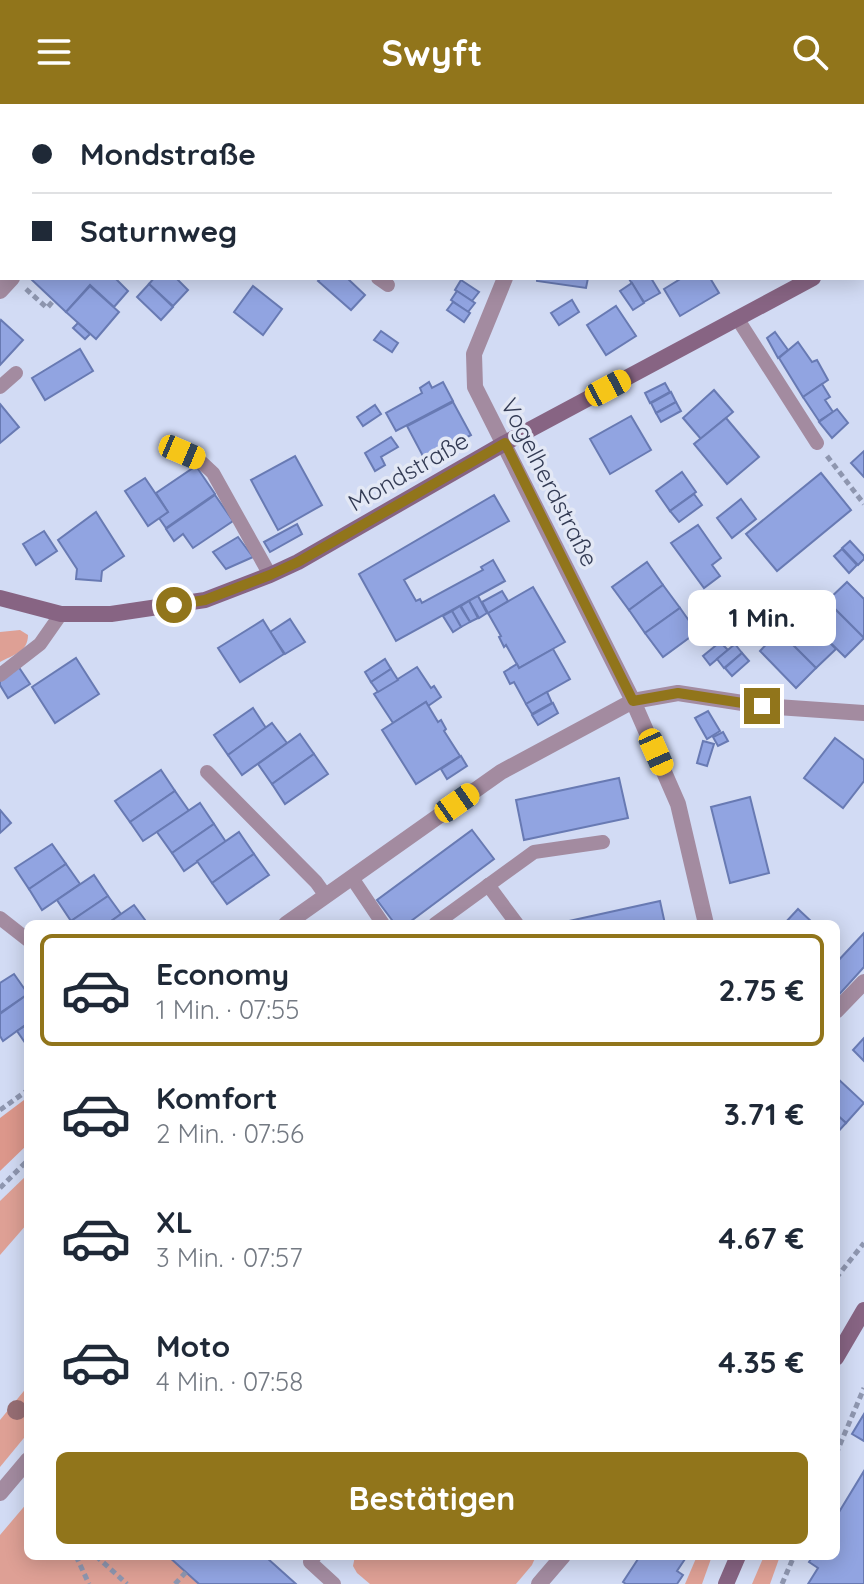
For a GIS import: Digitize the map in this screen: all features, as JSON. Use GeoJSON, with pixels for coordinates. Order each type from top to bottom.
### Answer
{"type":"FeatureCollection","features":[{"type":"Feature","properties":{"kind":"street","name":"Vogelherdstraße"},"geometry":{"type":"LineString","coordinates":[[504,280],[474,354],[475,387],[633,701],[678,804],[705,920]]}},
{"type":"Feature","properties":{"kind":"street","name":"Mondstraße"},"geometry":{"type":"LineString","coordinates":[[0,598],[61,614],[111,614],[205,600],[270,575],[505,443],[809,280]]}},
{"type":"Feature","properties":{"kind":"street"},"geometry":{"type":"LineString","coordinates":[[0,291],[16,281]]}},
{"type":"Feature","properties":{"kind":"street"},"geometry":{"type":"LineString","coordinates":[[292,920],[501,772],[633,701],[678,693],[762,706],[864,713]]}},
{"type":"Feature","properties":{"kind":"street"},"geometry":{"type":"LineString","coordinates":[[840,1007],[864,982]]}},
{"type":"Feature","properties":{"kind":"street"},"geometry":{"type":"LineString","coordinates":[[840,1351],[864,1310]]}},
{"type":"Feature","properties":{"kind":"street"},"geometry":{"type":"LineString","coordinates":[[0,1493],[24,1465]]}},
{"type":"Feature","properties":{"kind":"street"},"geometry":{"type":"LineString","coordinates":[[539,1584],[560,1560]]}},
{"type":"Feature","properties":{"kind":"street"},"geometry":{"type":"LineString","coordinates":[[726,1584],[736,1560]]}},
{"type":"Feature","properties":{"kind":"lane"},"geometry":{"type":"LineString","coordinates":[[737,318],[817,443]]}},
{"type":"Feature","properties":{"kind":"lane"},"geometry":{"type":"LineString","coordinates":[[0,387],[16,373]]}},
{"type":"Feature","properties":{"kind":"lane"},"geometry":{"type":"LineString","coordinates":[[182,452],[198,459],[213,473],[270,575]]}},
{"type":"Feature","properties":{"kind":"lane"},"geometry":{"type":"LineString","coordinates":[[0,675],[40,644],[61,614]]}},
{"type":"Feature","properties":{"kind":"lane"},"geometry":{"type":"LineString","coordinates":[[207,772],[316,882],[326,896]]}},
{"type":"Feature","properties":{"kind":"lane"},"geometry":{"type":"LineString","coordinates":[[440,920],[534,852],[603,842]]}},
{"type":"Feature","properties":{"kind":"lane"},"geometry":{"type":"LineString","coordinates":[[352,878],[380,920]]}},
{"type":"Feature","properties":{"kind":"lane"},"geometry":{"type":"LineString","coordinates":[[488,885],[514,920]]}},
{"type":"Feature","properties":{"kind":"lane"},"geometry":{"type":"LineString","coordinates":[[0,918],[24,937]]}},
{"type":"Feature","properties":{"kind":"lane"},"geometry":{"type":"LineString","coordinates":[[312,1560],[310,1562],[334,1584]]}},
{"type":"Feature","properties":{"kind":"path"},"geometry":{"type":"LineString","coordinates":[[16,281],[47,308],[54,300]]}},
{"type":"Feature","properties":{"kind":"path"},"geometry":{"type":"LineString","coordinates":[[34,297],[41,289]]}},
{"type":"Feature","properties":{"kind":"path"},"geometry":{"type":"LineString","coordinates":[[817,443],[864,504]]}},
{"type":"Feature","properties":{"kind":"path"},"geometry":{"type":"LineString","coordinates":[[0,1110],[24,1093]]}},
{"type":"Feature","properties":{"kind":"path"},"geometry":{"type":"LineString","coordinates":[[0,1188],[24,1164]]}},
{"type":"Feature","properties":{"kind":"path"},"geometry":{"type":"LineString","coordinates":[[840,1273],[864,1243]]}},
{"type":"Feature","properties":{"kind":"path"},"geometry":{"type":"LineString","coordinates":[[840,1445],[864,1388]]}},
{"type":"Feature","properties":{"kind":"path"},"geometry":{"type":"LineString","coordinates":[[78,1560],[89,1584]]}},
{"type":"Feature","properties":{"kind":"path"},"geometry":{"type":"LineString","coordinates":[[100,1560],[127,1584]]}},
{"type":"Feature","properties":{"kind":"path"},"geometry":{"type":"LineString","coordinates":[[782,1584],[792,1560]]}},
{"type":"Feature","properties":{"kind":"path"},"geometry":{"type":"LineString","coordinates":[[175,1584],[186,1572]]}},
{"type":"Feature","properties":{"kind":"shaded area"},"geometry":{"type":"Polygon","coordinates":[[[20,630],[28,635],[25,645],[19,652],[0,662],[0,632],[20,630]]]}},
{"type":"Feature","properties":{"kind":"shaded area"},"geometry":{"type":"Polygon","coordinates":[[[24,1100],[24,1148],[0,1171],[0,1118],[24,1100]]]}},
{"type":"Feature","properties":{"kind":"shaded area"},"geometry":{"type":"Polygon","coordinates":[[[24,1178],[24,1227],[0,1255],[0,1201],[24,1178]]]}},
{"type":"Feature","properties":{"kind":"shaded area"},"geometry":{"type":"Polygon","coordinates":[[[24,1391],[24,1438],[0,1467],[0,1420],[24,1391]]]}},
{"type":"Feature","properties":{"kind":"shaded area"},"geometry":{"type":"Polygon","coordinates":[[[24,1507],[24,1560],[172,1560],[199,1584],[0,1584],[0,1535],[24,1507]]]}},
{"type":"Feature","properties":{"kind":"shaded area"},"geometry":{"type":"Polygon","coordinates":[[[354,1560],[534,1560],[516,1584],[370,1584],[353,1566],[354,1560]]]}},
{"type":"Feature","properties":{"kind":"shaded area"},"geometry":{"type":"Polygon","coordinates":[[[695,1560],[711,1560],[702,1584],[685,1584],[695,1560]]]}},
{"type":"Feature","properties":{"kind":"shaded area"},"geometry":{"type":"Polygon","coordinates":[[[762,1560],[779,1560],[770,1584],[752,1584],[762,1560]]]}},
{"type":"Feature","properties":{"kind":"building"},"geometry":{"type":"Polygon","coordinates":[[[32,280],[117,280],[128,291],[114,307],[90,285],[66,312],[32,280]]]}},
{"type":"Feature","properties":{"kind":"building"},"geometry":{"type":"Polygon","coordinates":[[[152,280],[178,280],[188,290],[173,306],[149,284],[152,280]]]}},
{"type":"Feature","properties":{"kind":"building"},"geometry":{"type":"Polygon","coordinates":[[[349,280],[365,295],[351,310],[318,281],[349,280]]]}},
{"type":"Feature","properties":{"kind":"building"},"geometry":{"type":"Polygon","coordinates":[[[461,280],[479,292],[472,301],[455,290],[461,280]]]}},
{"type":"Feature","properties":{"kind":"building"},"geometry":{"type":"Polygon","coordinates":[[[537,280],[588,280],[586,288],[537,280]]]}},
{"type":"Feature","properties":{"kind":"building"},"geometry":{"type":"Polygon","coordinates":[[[630,280],[652,280],[660,293],[644,302],[630,280]]]}},
{"type":"Feature","properties":{"kind":"building"},"geometry":{"type":"Polygon","coordinates":[[[679,280],[711,280],[719,293],[680,316],[664,289],[679,280]]]}},
{"type":"Feature","properties":{"kind":"building"},"geometry":{"type":"Polygon","coordinates":[[[632,283],[644,303],[633,310],[620,291],[632,283]]]}},
{"type":"Feature","properties":{"kind":"building"},"geometry":{"type":"Polygon","coordinates":[[[149,284],[173,307],[161,320],[137,297],[149,284]]]}},
{"type":"Feature","properties":{"kind":"building"},"geometry":{"type":"Polygon","coordinates":[[[90,286],[119,312],[96,339],[66,312],[90,286]]]}},
{"type":"Feature","properties":{"kind":"building"},"geometry":{"type":"Polygon","coordinates":[[[253,286],[282,309],[263,335],[234,312],[253,286]]]}},
{"type":"Feature","properties":{"kind":"building"},"geometry":{"type":"Polygon","coordinates":[[[457,291],[475,303],[468,312],[451,300],[457,291]]]}},
{"type":"Feature","properties":{"kind":"building"},"geometry":{"type":"Polygon","coordinates":[[[572,300],[579,312],[559,325],[551,313],[572,300]]]}},
{"type":"Feature","properties":{"kind":"building"},"geometry":{"type":"Polygon","coordinates":[[[453,302],[470,313],[464,322],[447,310],[453,302]]]}},
{"type":"Feature","properties":{"kind":"building"},"geometry":{"type":"Polygon","coordinates":[[[616,306],[636,336],[606,355],[587,325],[616,306]]]}},
{"type":"Feature","properties":{"kind":"building"},"geometry":{"type":"Polygon","coordinates":[[[0,322],[23,340],[0,365],[0,322]]]}},
{"type":"Feature","properties":{"kind":"building"},"geometry":{"type":"Polygon","coordinates":[[[78,323],[90,334],[85,339],[73,328],[78,323]]]}},
{"type":"Feature","properties":{"kind":"building"},"geometry":{"type":"Polygon","coordinates":[[[381,331],[398,343],[392,352],[374,340],[381,331]]]}},
{"type":"Feature","properties":{"kind":"building"},"geometry":{"type":"Polygon","coordinates":[[[775,332],[788,350],[778,358],[767,338],[775,332]]]}},
{"type":"Feature","properties":{"kind":"building"},"geometry":{"type":"Polygon","coordinates":[[[798,342],[812,362],[817,360],[828,380],[803,397],[779,358],[798,342]]]}},
{"type":"Feature","properties":{"kind":"building"},"geometry":{"type":"Polygon","coordinates":[[[80,349],[93,371],[45,400],[32,378],[80,349]]]}},
{"type":"Feature","properties":{"kind":"building"},"geometry":{"type":"Polygon","coordinates":[[[429,382],[432,388],[443,382],[453,401],[396,431],[386,413],[422,393],[420,388],[429,382]]]}},
{"type":"Feature","properties":{"kind":"building"},"geometry":{"type":"Polygon","coordinates":[[[665,383],[670,392],[650,403],[645,393],[665,383]]]}},
{"type":"Feature","properties":{"kind":"building"},"geometry":{"type":"Polygon","coordinates":[[[822,384],[830,397],[825,400],[833,412],[819,421],[803,397],[822,384]]]}},
{"type":"Feature","properties":{"kind":"building"},"geometry":{"type":"Polygon","coordinates":[[[714,390],[733,412],[701,439],[683,418],[714,390]]]}},
{"type":"Feature","properties":{"kind":"building"},"geometry":{"type":"Polygon","coordinates":[[[671,392],[676,402],[656,413],[651,403],[671,392]]]}},
{"type":"Feature","properties":{"kind":"building"},"geometry":{"type":"Polygon","coordinates":[[[453,402],[471,435],[425,460],[407,426],[453,402]]]}},
{"type":"Feature","properties":{"kind":"building"},"geometry":{"type":"Polygon","coordinates":[[[676,402],[681,411],[661,422],[656,413],[676,402]]]}},
{"type":"Feature","properties":{"kind":"building"},"geometry":{"type":"Polygon","coordinates":[[[0,404],[19,427],[0,443],[0,404]]]}},
{"type":"Feature","properties":{"kind":"building"},"geometry":{"type":"Polygon","coordinates":[[[375,405],[381,414],[363,426],[357,417],[375,405]]]}},
{"type":"Feature","properties":{"kind":"building"},"geometry":{"type":"Polygon","coordinates":[[[837,409],[848,423],[832,438],[819,422],[837,409]]]}},
{"type":"Feature","properties":{"kind":"building"},"geometry":{"type":"Polygon","coordinates":[[[631,416],[651,450],[610,474],[590,439],[631,416]]]}},
{"type":"Feature","properties":{"kind":"building"},"geometry":{"type":"Polygon","coordinates":[[[726,418],[759,457],[727,484],[694,444],[726,418]]]}},
{"type":"Feature","properties":{"kind":"building"},"geometry":{"type":"Polygon","coordinates":[[[391,437],[398,447],[381,457],[385,465],[375,471],[365,453],[391,437]]]}},
{"type":"Feature","properties":{"kind":"building"},"geometry":{"type":"Polygon","coordinates":[[[864,451],[864,477],[851,463],[864,451]]]}},
{"type":"Feature","properties":{"kind":"building"},"geometry":{"type":"Polygon","coordinates":[[[295,456],[322,505],[278,530],[251,480],[295,456]]]}},
{"type":"Feature","properties":{"kind":"building"},"geometry":{"type":"Polygon","coordinates":[[[196,466],[215,494],[166,528],[159,518],[168,512],[156,493],[196,466]]]}},
{"type":"Feature","properties":{"kind":"building"},"geometry":{"type":"Polygon","coordinates":[[[682,472],[696,492],[670,511],[656,491],[682,472]]]}},
{"type":"Feature","properties":{"kind":"building"},"geometry":{"type":"Polygon","coordinates":[[[821,473],[851,510],[777,571],[746,534],[821,473]]]}},
{"type":"Feature","properties":{"kind":"building"},"geometry":{"type":"Polygon","coordinates":[[[145,478],[168,512],[148,526],[125,491],[145,478]]]}},
{"type":"Feature","properties":{"kind":"building"},"geometry":{"type":"Polygon","coordinates":[[[694,494],[702,505],[679,522],[670,511],[694,494]]]}},
{"type":"Feature","properties":{"kind":"building"},"geometry":{"type":"Polygon","coordinates":[[[215,495],[233,521],[193,548],[183,534],[174,541],[166,529],[215,495]]]}},
{"type":"Feature","properties":{"kind":"building"},"geometry":{"type":"Polygon","coordinates":[[[494,495],[509,521],[404,580],[416,601],[420,599],[422,603],[483,570],[481,567],[493,560],[505,581],[396,641],[359,574],[494,495]]]}},
{"type":"Feature","properties":{"kind":"building"},"geometry":{"type":"Polygon","coordinates":[[[741,499],[756,519],[732,538],[717,518],[741,499]]]}},
{"type":"Feature","properties":{"kind":"building"},"geometry":{"type":"Polygon","coordinates":[[[96,512],[124,556],[102,571],[101,581],[76,579],[77,569],[58,540],[96,512]]]}},
{"type":"Feature","properties":{"kind":"building"},"geometry":{"type":"Polygon","coordinates":[[[297,524],[302,534],[270,552],[264,542],[297,524]]]}},
{"type":"Feature","properties":{"kind":"building"},"geometry":{"type":"Polygon","coordinates":[[[698,525],[721,558],[712,565],[720,576],[704,588],[671,543],[698,525]]]}},
{"type":"Feature","properties":{"kind":"building"},"geometry":{"type":"Polygon","coordinates":[[[44,531],[57,551],[36,565],[23,544],[44,531]]]}},
{"type":"Feature","properties":{"kind":"building"},"geometry":{"type":"Polygon","coordinates":[[[238,537],[253,557],[226,569],[213,552],[238,537]]]}},
{"type":"Feature","properties":{"kind":"building"},"geometry":{"type":"Polygon","coordinates":[[[850,541],[864,556],[858,565],[842,548],[850,541]]]}},
{"type":"Feature","properties":{"kind":"building"},"geometry":{"type":"Polygon","coordinates":[[[842,549],[857,565],[849,573],[834,556],[842,549]]]}},
{"type":"Feature","properties":{"kind":"building"},"geometry":{"type":"Polygon","coordinates":[[[647,562],[663,585],[629,610],[612,587],[647,562]]]}},
{"type":"Feature","properties":{"kind":"building"},"geometry":{"type":"Polygon","coordinates":[[[847,582],[864,599],[864,638],[827,601],[847,582]]]}},
{"type":"Feature","properties":{"kind":"building"},"geometry":{"type":"Polygon","coordinates":[[[663,585],[680,608],[645,633],[629,610],[663,585]]]}},
{"type":"Feature","properties":{"kind":"building"},"geometry":{"type":"Polygon","coordinates":[[[533,587],[565,642],[519,668],[506,645],[504,647],[488,613],[533,587]]]}},
{"type":"Feature","properties":{"kind":"building"},"geometry":{"type":"Polygon","coordinates":[[[502,591],[508,601],[488,613],[482,602],[502,591]]]}},
{"type":"Feature","properties":{"kind":"building"},"geometry":{"type":"Polygon","coordinates":[[[478,596],[487,613],[479,618],[469,601],[478,596]]]}},
{"type":"Feature","properties":{"kind":"building"},"geometry":{"type":"Polygon","coordinates":[[[469,601],[478,618],[470,622],[461,606],[469,601]]]}},
{"type":"Feature","properties":{"kind":"building"},"geometry":{"type":"Polygon","coordinates":[[[827,601],[864,638],[845,657],[808,621],[827,601]]]}},
{"type":"Feature","properties":{"kind":"building"},"geometry":{"type":"Polygon","coordinates":[[[460,606],[470,622],[461,627],[452,611],[460,606]]]}},
{"type":"Feature","properties":{"kind":"building"},"geometry":{"type":"Polygon","coordinates":[[[680,608],[697,632],[663,657],[645,633],[680,608]]]}},
{"type":"Feature","properties":{"kind":"building"},"geometry":{"type":"Polygon","coordinates":[[[452,611],[461,627],[453,632],[443,616],[452,611]]]}},
{"type":"Feature","properties":{"kind":"building"},"geometry":{"type":"Polygon","coordinates":[[[799,612],[836,649],[816,668],[779,631],[799,612]]]}},
{"type":"Feature","properties":{"kind":"building"},"geometry":{"type":"Polygon","coordinates":[[[290,619],[305,642],[285,654],[270,632],[290,619]]]}},
{"type":"Feature","properties":{"kind":"building"},"geometry":{"type":"Polygon","coordinates":[[[263,620],[284,654],[240,682],[218,648],[263,620]]]}},
{"type":"Feature","properties":{"kind":"building"},"geometry":{"type":"Polygon","coordinates":[[[779,631],[816,668],[796,688],[760,651],[779,631]]]}},
{"type":"Feature","properties":{"kind":"building"},"geometry":{"type":"Polygon","coordinates":[[[720,642],[728,650],[710,665],[703,656],[720,642]]]}},
{"type":"Feature","properties":{"kind":"building"},"geometry":{"type":"Polygon","coordinates":[[[735,644],[742,653],[724,668],[717,659],[735,644]]]}},
{"type":"Feature","properties":{"kind":"building"},"geometry":{"type":"Polygon","coordinates":[[[553,649],[570,679],[526,704],[514,682],[510,684],[504,672],[517,664],[519,668],[553,649]]]}},
{"type":"Feature","properties":{"kind":"building"},"geometry":{"type":"Polygon","coordinates":[[[742,653],[749,661],[732,676],[725,668],[742,653]]]}},
{"type":"Feature","properties":{"kind":"building"},"geometry":{"type":"Polygon","coordinates":[[[76,658],[99,694],[55,723],[32,687],[76,658]]]}},
{"type":"Feature","properties":{"kind":"building"},"geometry":{"type":"Polygon","coordinates":[[[385,659],[391,669],[371,682],[365,672],[385,659]]]}},
{"type":"Feature","properties":{"kind":"building"},"geometry":{"type":"Polygon","coordinates":[[[18,666],[30,684],[8,698],[0,681],[18,666]]]}},
{"type":"Feature","properties":{"kind":"building"},"geometry":{"type":"Polygon","coordinates":[[[417,667],[441,697],[428,706],[426,702],[393,723],[374,694],[417,667]]]}},
{"type":"Feature","properties":{"kind":"building"},"geometry":{"type":"Polygon","coordinates":[[[391,669],[398,680],[378,692],[371,682],[391,669]]]}},
{"type":"Feature","properties":{"kind":"building"},"geometry":{"type":"Polygon","coordinates":[[[547,692],[552,703],[532,714],[526,704],[547,692]]]}},
{"type":"Feature","properties":{"kind":"building"},"geometry":{"type":"Polygon","coordinates":[[[426,702],[438,722],[441,720],[446,729],[444,731],[460,756],[416,784],[382,730],[426,702]]]}},
{"type":"Feature","properties":{"kind":"building"},"geometry":{"type":"Polygon","coordinates":[[[553,703],[558,713],[538,725],[532,715],[553,703]]]}},
{"type":"Feature","properties":{"kind":"building"},"geometry":{"type":"Polygon","coordinates":[[[253,708],[266,728],[228,755],[214,735],[253,708]]]}},
{"type":"Feature","properties":{"kind":"building"},"geometry":{"type":"Polygon","coordinates":[[[708,711],[720,731],[707,739],[695,718],[708,711]]]}},
{"type":"Feature","properties":{"kind":"building"},"geometry":{"type":"Polygon","coordinates":[[[272,723],[287,743],[242,775],[228,755],[272,723]]]}},
{"type":"Feature","properties":{"kind":"building"},"geometry":{"type":"Polygon","coordinates":[[[723,732],[728,741],[718,746],[713,737],[723,732]]]}},
{"type":"Feature","properties":{"kind":"building"},"geometry":{"type":"Polygon","coordinates":[[[300,734],[314,754],[272,784],[258,764],[300,734]]]}},
{"type":"Feature","properties":{"kind":"building"},"geometry":{"type":"Polygon","coordinates":[[[835,738],[864,760],[864,781],[843,808],[804,778],[835,738]]]}},
{"type":"Feature","properties":{"kind":"building"},"geometry":{"type":"Polygon","coordinates":[[[703,741],[714,744],[707,766],[697,763],[703,741]]]}},
{"type":"Feature","properties":{"kind":"building"},"geometry":{"type":"Polygon","coordinates":[[[314,754],[328,774],[285,804],[272,784],[314,754]]]}},
{"type":"Feature","properties":{"kind":"building"},"geometry":{"type":"Polygon","coordinates":[[[461,756],[467,766],[447,779],[441,769],[461,756]]]}},
{"type":"Feature","properties":{"kind":"building"},"geometry":{"type":"Polygon","coordinates":[[[161,770],[175,791],[130,822],[115,801],[161,770]]]}},
{"type":"Feature","properties":{"kind":"building"},"geometry":{"type":"Polygon","coordinates":[[[619,778],[628,818],[524,840],[516,800],[619,778]]]}},
{"type":"Feature","properties":{"kind":"building"},"geometry":{"type":"Polygon","coordinates":[[[175,791],[189,811],[143,841],[130,822],[175,791]]]}},
{"type":"Feature","properties":{"kind":"building"},"geometry":{"type":"Polygon","coordinates":[[[750,797],[769,873],[730,883],[711,807],[750,797]]]}},
{"type":"Feature","properties":{"kind":"building"},"geometry":{"type":"Polygon","coordinates":[[[200,803],[214,824],[172,853],[157,832],[200,803]]]}},
{"type":"Feature","properties":{"kind":"building"},"geometry":{"type":"Polygon","coordinates":[[[0,810],[11,823],[0,833],[0,810]]]}},
{"type":"Feature","properties":{"kind":"building"},"geometry":{"type":"Polygon","coordinates":[[[214,824],[226,842],[184,871],[172,853],[214,824]]]}},
{"type":"Feature","properties":{"kind":"building"},"geometry":{"type":"Polygon","coordinates":[[[472,830],[494,859],[412,920],[392,920],[377,900],[472,830]]]}},
{"type":"Feature","properties":{"kind":"building"},"geometry":{"type":"Polygon","coordinates":[[[239,832],[254,854],[212,883],[197,861],[239,832]]]}},
{"type":"Feature","properties":{"kind":"building"},"geometry":{"type":"Polygon","coordinates":[[[52,844],[66,864],[29,889],[15,868],[52,844]]]}},
{"type":"Feature","properties":{"kind":"building"},"geometry":{"type":"Polygon","coordinates":[[[254,854],[269,875],[227,904],[212,883],[254,854]]]}},
{"type":"Feature","properties":{"kind":"building"},"geometry":{"type":"Polygon","coordinates":[[[66,864],[80,884],[42,910],[29,889],[66,864]]]}},
{"type":"Feature","properties":{"kind":"building"},"geometry":{"type":"Polygon","coordinates":[[[94,875],[108,896],[72,920],[57,900],[94,875]]]}},
{"type":"Feature","properties":{"kind":"building"},"geometry":{"type":"Polygon","coordinates":[[[108,896],[121,914],[113,920],[72,920],[108,896]]]}},
{"type":"Feature","properties":{"kind":"building"},"geometry":{"type":"Polygon","coordinates":[[[660,901],[664,920],[574,920],[660,901]]]}},
{"type":"Feature","properties":{"kind":"building"},"geometry":{"type":"Polygon","coordinates":[[[134,905],[145,920],[113,920],[134,905]]]}},
{"type":"Feature","properties":{"kind":"building"},"geometry":{"type":"Polygon","coordinates":[[[798,909],[810,920],[788,920],[798,909]]]}},
{"type":"Feature","properties":{"kind":"building"},"geometry":{"type":"Polygon","coordinates":[[[864,933],[864,967],[840,994],[840,959],[864,933]]]}},
{"type":"Feature","properties":{"kind":"building"},"geometry":{"type":"Polygon","coordinates":[[[14,974],[24,988],[24,997],[0,1013],[0,983],[14,974]]]}},
{"type":"Feature","properties":{"kind":"building"},"geometry":{"type":"Polygon","coordinates":[[[24,997],[24,1026],[3,1041],[0,1036],[0,1014],[24,997]]]}},
{"type":"Feature","properties":{"kind":"building"},"geometry":{"type":"Polygon","coordinates":[[[24,1027],[24,1041],[17,1031],[24,1027]]]}},
{"type":"Feature","properties":{"kind":"building"},"geometry":{"type":"Polygon","coordinates":[[[864,1038],[864,1061],[853,1050],[864,1038]]]}},
{"type":"Feature","properties":{"kind":"building"},"geometry":{"type":"Polygon","coordinates":[[[840,1081],[864,1103],[846,1123],[840,1118],[840,1081]]]}},
{"type":"Feature","properties":{"kind":"building"},"geometry":{"type":"Polygon","coordinates":[[[864,1414],[864,1441],[852,1434],[864,1414]]]}},
{"type":"Feature","properties":{"kind":"building"},"geometry":{"type":"Polygon","coordinates":[[[864,1471],[864,1584],[808,1584],[818,1568],[810,1560],[840,1560],[840,1510],[864,1471]]]}},
{"type":"Feature","properties":{"kind":"building"},"geometry":{"type":"Polygon","coordinates":[[[172,1560],[269,1560],[296,1584],[199,1584],[172,1560]]]}},
{"type":"Feature","properties":{"kind":"building"},"geometry":{"type":"Polygon","coordinates":[[[637,1560],[684,1560],[677,1571],[683,1575],[677,1584],[623,1582],[637,1560]]]}},
{"type":"Feature","properties":{"kind":"route"},"geometry":{"type":"LineString","coordinates":[[174,605],[205,600],[298,562],[505,443],[633,701],[678,693],[762,706]]}}]}
